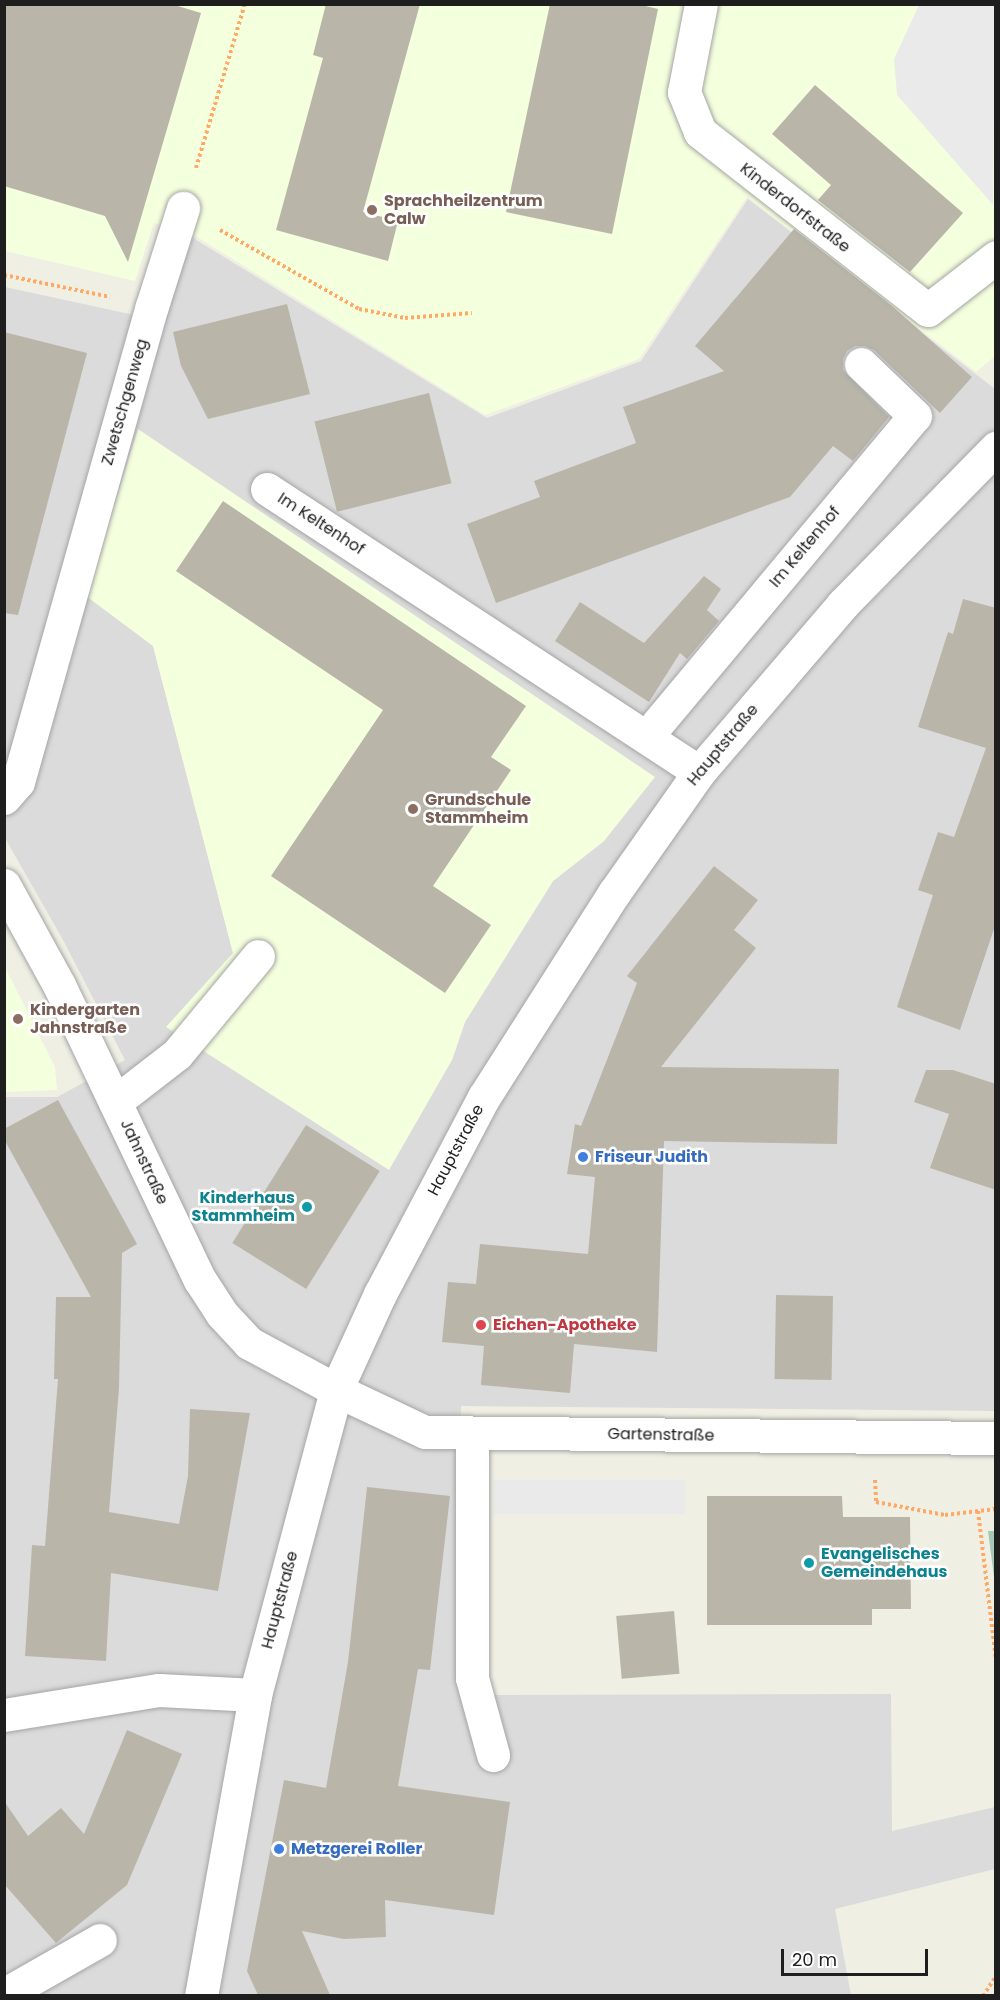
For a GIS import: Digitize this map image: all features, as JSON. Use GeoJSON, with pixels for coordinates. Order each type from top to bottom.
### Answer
{"type":"FeatureCollection","features":[{"type":"Feature","properties":{"kind":"street","name":"Kinderdorfstraße"},"geometry":{"type":"LineString","coordinates":[[701,4],[684,92],[700,132],[928,310],[996,256]]}},
{"type":"Feature","properties":{"kind":"street","name":"Zwetschgenweg"},"geometry":{"type":"LineString","coordinates":[[4,798],[18,782],[152,306],[183,208]]}},
{"type":"Feature","properties":{"kind":"street","name":"Im Keltenhof"},"geometry":{"type":"LineString","coordinates":[[647,736],[915,416],[861,364]]}},
{"type":"Feature","properties":{"kind":"street","name":"Hauptstraße"},"geometry":{"type":"LineString","coordinates":[[201,1995],[255,1695],[336,1390],[380,1294],[484,1097],[614,893],[699,772],[843,604],[996,448]]}},
{"type":"Feature","properties":{"kind":"street","name":"Im Keltenhof"},"geometry":{"type":"LineString","coordinates":[[267,489],[699,772]]}},
{"type":"Feature","properties":{"kind":"street","name":"Jahnstraße"},"geometry":{"type":"LineString","coordinates":[[4,885],[59,985],[200,1280],[222,1314],[249,1343],[336,1390]]}},
{"type":"Feature","properties":{"kind":"street"},"geometry":{"type":"LineString","coordinates":[[115,1102],[177,1054],[258,956]]}},
{"type":"Feature","properties":{"kind":"street","name":"Gartenstraße"},"geometry":{"type":"LineString","coordinates":[[336,1390],[425,1432],[996,1438]]}},
{"type":"Feature","properties":{"kind":"street"},"geometry":{"type":"LineString","coordinates":[[472,1433],[472,1678],[493,1755]]}},
{"type":"Feature","properties":{"kind":"street"},"geometry":{"type":"LineString","coordinates":[[4,1715],[159,1689],[255,1695]]}},
{"type":"Feature","properties":{"kind":"street"},"geometry":{"type":"LineString","coordinates":[[10,1990],[100,1940]]}},
{"type":"Feature","properties":{"kind":"path"},"geometry":{"type":"LineString","coordinates":[[245,4],[183,208],[359,309],[405,318],[472,313]]}},
{"type":"Feature","properties":{"kind":"path"},"geometry":{"type":"LineString","coordinates":[[4,276],[152,306]]}},
{"type":"Feature","properties":{"kind":"path"},"geometry":{"type":"LineString","coordinates":[[873,1437],[876,1502],[945,1515],[996,1509]]}},
{"type":"Feature","properties":{"kind":"path"},"geometry":{"type":"LineString","coordinates":[[978,1511],[996,1659]]}},
{"type":"Feature","properties":{"kind":"path"},"geometry":{"type":"LineString","coordinates":[[983,1995],[996,1976]]}},
{"type":"Feature","properties":{"kind":"shaded area","name":"Sprachheilzentrum Calw"},"geometry":{"type":"Polygon","coordinates":[[[5,5],[995,5],[995,356],[976,372],[747,197],[639,359],[485,415],[197,237],[154,223],[135,281],[5,251],[5,5]]]}},
{"type":"Feature","properties":{"kind":"shaded area"},"geometry":{"type":"Polygon","coordinates":[[[919,5],[995,5],[993,205],[897,95],[894,59],[919,5]]]}},
{"type":"Feature","properties":{"kind":"shaded area"},"geometry":{"type":"Polygon","coordinates":[[[748,199],[995,389],[995,1411],[461,1406],[458,1658],[463,1695],[891,1694],[892,1831],[995,1807],[995,1869],[835,1909],[851,1995],[5,1995],[4,1097],[57,1097],[125,1060],[63,940],[5,838],[5,287],[162,321],[193,238],[487,418],[641,361],[748,199]],[[153,646],[233,953],[452,1060],[465,1022],[553,881],[604,841],[153,646]]]}},
{"type":"Feature","properties":{"kind":"shaded area","name":"Grundschule Stammheim"},"geometry":{"type":"Polygon","coordinates":[[[138,429],[655,777],[604,841],[553,881],[465,1022],[452,1060],[389,1170],[166,1027],[233,953],[153,646],[86,596],[138,429]]]}},
{"type":"Feature","properties":{"kind":"shaded area","name":"Kindergarten Jahnstraße"},"geometry":{"type":"Polygon","coordinates":[[[4,965],[55,1067],[57,1090],[5,1092],[4,965]]]}},
{"type":"Feature","properties":{"kind":"shaded area"},"geometry":{"type":"Polygon","coordinates":[[[494,1480],[685,1480],[685,1514],[494,1514],[494,1480]]]}},
{"type":"Feature","properties":{"kind":"shaded area"},"geometry":{"type":"Polygon","coordinates":[[[988,1531],[995,1531],[995,1585],[988,1531]]]}},
{"type":"Feature","properties":{"kind":"building"},"geometry":{"type":"Polygon","coordinates":[[[4,4],[171,4],[201,13],[128,262],[105,216],[4,186],[4,4]]]}},
{"type":"Feature","properties":{"kind":"building"},"geometry":{"type":"Polygon","coordinates":[[[326,4],[420,4],[363,212],[398,221],[388,261],[276,230],[323,58],[313,55],[326,4]]]}},
{"type":"Feature","properties":{"kind":"building"},"geometry":{"type":"Polygon","coordinates":[[[550,4],[637,4],[658,9],[612,234],[506,212],[550,4]]]}},
{"type":"Feature","properties":{"kind":"building"},"geometry":{"type":"Polygon","coordinates":[[[815,85],[963,213],[910,272],[818,200],[831,185],[772,134],[815,85]]]}},
{"type":"Feature","properties":{"kind":"building"},"geometry":{"type":"Polygon","coordinates":[[[794,229],[891,305],[972,377],[940,413],[874,350],[865,346],[855,346],[847,351],[843,359],[843,370],[889,417],[853,461],[833,446],[790,497],[496,603],[467,524],[540,497],[534,481],[636,443],[623,407],[724,371],[695,346],[794,229]]]}},
{"type":"Feature","properties":{"kind":"building"},"geometry":{"type":"Polygon","coordinates":[[[287,304],[310,394],[208,419],[181,366],[173,332],[287,304]]]}},
{"type":"Feature","properties":{"kind":"building"},"geometry":{"type":"Polygon","coordinates":[[[4,332],[87,353],[18,615],[4,613],[4,332]]]}},
{"type":"Feature","properties":{"kind":"building"},"geometry":{"type":"Polygon","coordinates":[[[429,393],[451,483],[337,512],[315,422],[429,393]]]}},
{"type":"Feature","properties":{"kind":"building","name":"Grundschule Stammheim"},"geometry":{"type":"Polygon","coordinates":[[[223,501],[526,706],[491,757],[511,770],[433,886],[491,925],[445,993],[271,876],[383,710],[176,571],[223,501]]]}},
{"type":"Feature","properties":{"kind":"building"},"geometry":{"type":"Polygon","coordinates":[[[704,576],[721,589],[707,610],[719,621],[687,659],[680,653],[649,702],[555,641],[580,602],[644,643],[704,576]]]}},
{"type":"Feature","properties":{"kind":"building"},"geometry":{"type":"Polygon","coordinates":[[[963,599],[996,608],[996,923],[960,1030],[897,1007],[933,895],[918,890],[938,832],[954,837],[986,748],[918,727],[948,632],[953,634],[963,599]]]}},
{"type":"Feature","properties":{"kind":"building"},"geometry":{"type":"Polygon","coordinates":[[[714,866],[758,900],[734,930],[756,948],[661,1067],[839,1069],[837,1144],[664,1141],[657,1352],[574,1344],[570,1393],[481,1385],[484,1346],[442,1342],[448,1282],[476,1284],[480,1244],[588,1254],[595,1177],[567,1174],[575,1124],[581,1126],[637,983],[627,976],[714,866]]]}},
{"type":"Feature","properties":{"kind":"building"},"geometry":{"type":"Polygon","coordinates":[[[926,1070],[953,1070],[996,1084],[996,1190],[930,1168],[949,1114],[914,1102],[926,1070]]]}},
{"type":"Feature","properties":{"kind":"building"},"geometry":{"type":"Polygon","coordinates":[[[58,1100],[137,1244],[122,1253],[119,1388],[109,1512],[179,1524],[188,1476],[190,1409],[250,1413],[218,1591],[111,1573],[106,1661],[25,1656],[32,1545],[45,1546],[58,1379],[54,1379],[56,1297],[91,1297],[4,1139],[4,1129],[58,1100]]]}},
{"type":"Feature","properties":{"kind":"building","name":"Kinderhaus Stammheim"},"geometry":{"type":"Polygon","coordinates":[[[306,1125],[380,1171],[306,1289],[232,1243],[306,1125]]]}},
{"type":"Feature","properties":{"kind":"building"},"geometry":{"type":"Polygon","coordinates":[[[776,1295],[833,1296],[832,1380],[775,1379],[776,1295]]]}},
{"type":"Feature","properties":{"kind":"building"},"geometry":{"type":"Polygon","coordinates":[[[367,1487],[450,1496],[430,1670],[418,1669],[398,1786],[510,1802],[494,1915],[385,1900],[386,1937],[344,1939],[302,1931],[330,1995],[258,1995],[247,1971],[284,1780],[326,1788],[348,1662],[367,1487]]]}},
{"type":"Feature","properties":{"kind":"building","name":"Evangelisches Gemeindehaus"},"geometry":{"type":"Polygon","coordinates":[[[707,1496],[842,1496],[843,1517],[910,1517],[911,1609],[872,1609],[872,1625],[707,1625],[707,1496]]]}},
{"type":"Feature","properties":{"kind":"building"},"geometry":{"type":"Polygon","coordinates":[[[674,1611],[679,1674],[622,1679],[616,1616],[674,1611]]]}},
{"type":"Feature","properties":{"kind":"building"},"geometry":{"type":"Polygon","coordinates":[[[127,1730],[182,1754],[127,1885],[56,1943],[4,1884],[4,1801],[28,1836],[61,1808],[84,1834],[127,1730]]]}},
{"type":"Feature","properties":{"kind":"place","name":"Sprachheilzentrum Calw"},"geometry":{"type":"Point","coordinates":[372,210]}},
{"type":"Feature","properties":{"kind":"place","name":"Grundschule Stammheim"},"geometry":{"type":"Point","coordinates":[413,809]}},
{"type":"Feature","properties":{"kind":"place","name":"Kindergarten Jahnstraße"},"geometry":{"type":"Point","coordinates":[18,1019]}},
{"type":"Feature","properties":{"kind":"place","name":"Friseur Judith"},"geometry":{"type":"Point","coordinates":[583,1157]}},
{"type":"Feature","properties":{"kind":"place","name":"Kinderhaus Stammheim"},"geometry":{"type":"Point","coordinates":[307,1207]}},
{"type":"Feature","properties":{"kind":"place","name":"Eichen-Apotheke"},"geometry":{"type":"Point","coordinates":[481,1325]}},
{"type":"Feature","properties":{"kind":"place","name":"Evangelisches Gemeindehaus"},"geometry":{"type":"Point","coordinates":[809,1563]}},
{"type":"Feature","properties":{"kind":"place","name":"Metzgerei Roller"},"geometry":{"type":"Point","coordinates":[279,1849]}}]}
